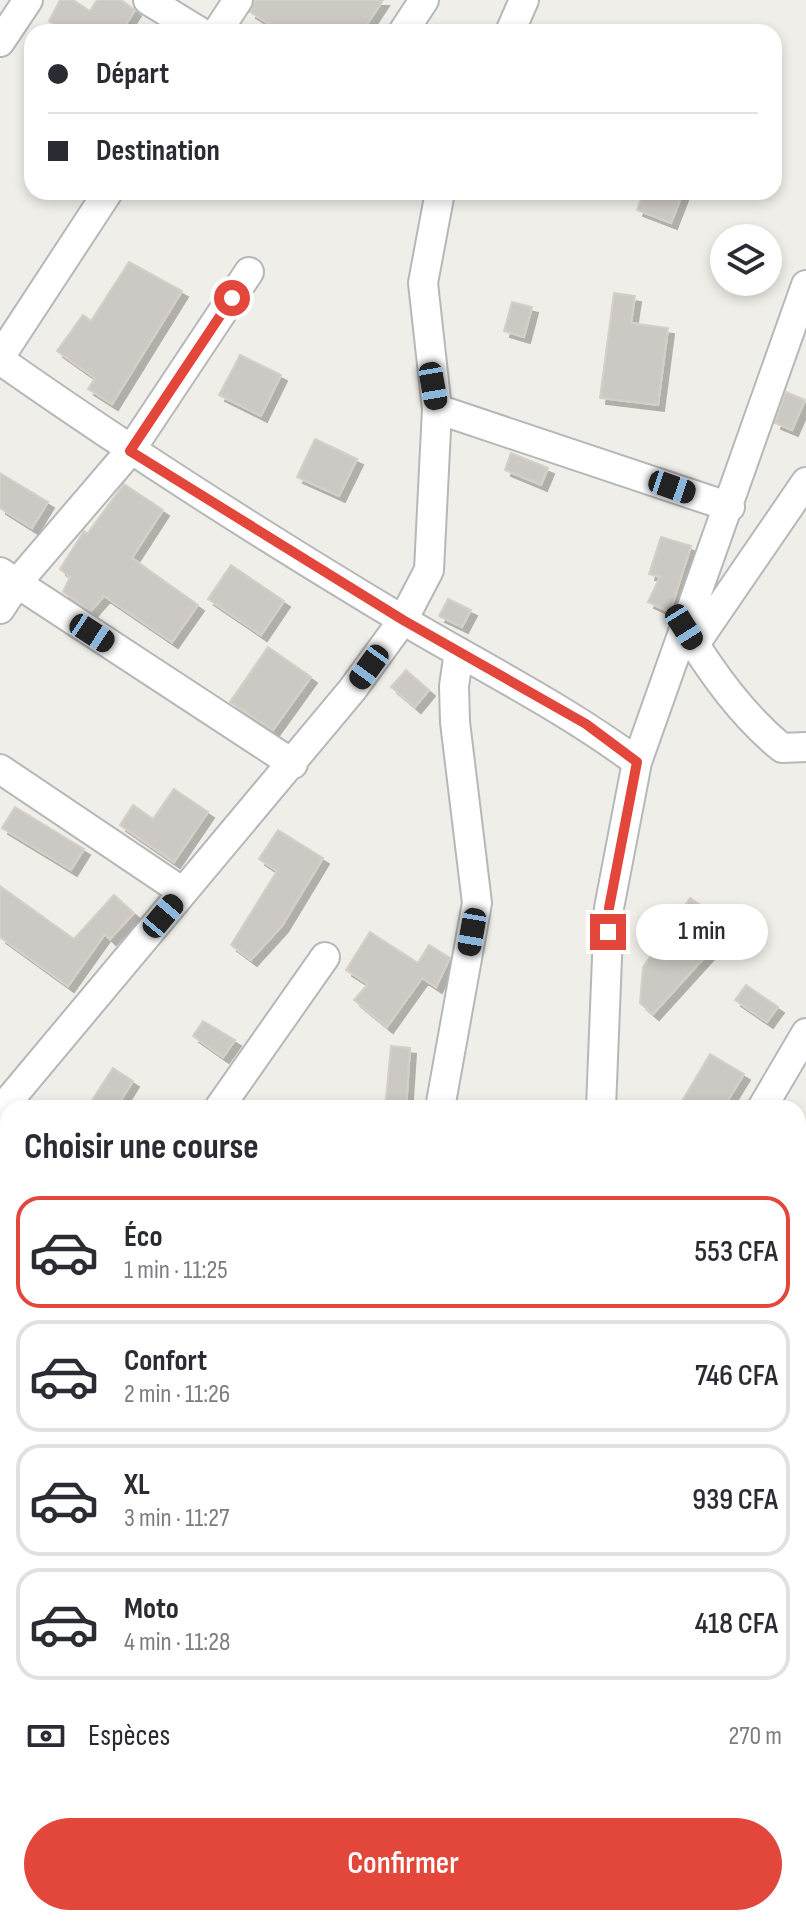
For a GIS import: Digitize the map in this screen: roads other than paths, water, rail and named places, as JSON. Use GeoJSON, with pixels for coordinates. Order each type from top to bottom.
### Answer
{"type":"FeatureCollection","features":[{"type":"Feature","properties":{"kind":"street"},"geometry":{"type":"LineString","coordinates":[[0,42],[28,0]]}},
{"type":"Feature","properties":{"kind":"street"},"geometry":{"type":"LineString","coordinates":[[148,0],[187,24]]}},
{"type":"Feature","properties":{"kind":"street"},"geometry":{"type":"LineString","coordinates":[[222,24],[238,0]]}},
{"type":"Feature","properties":{"kind":"street"},"geometry":{"type":"LineString","coordinates":[[408,24],[424,0]]}},
{"type":"Feature","properties":{"kind":"street"},"geometry":{"type":"LineString","coordinates":[[514,24],[524,0]]}},
{"type":"Feature","properties":{"kind":"street"},"geometry":{"type":"LineString","coordinates":[[103,200],[0,358],[130,451],[403,620],[586,724],[637,762]]}},
{"type":"Feature","properties":{"kind":"street"},"geometry":{"type":"LineString","coordinates":[[9,1100],[293,764],[403,620],[429,570],[437,409],[423,283],[439,200]]}},
{"type":"Feature","properties":{"kind":"street"},"geometry":{"type":"LineString","coordinates":[[0,609],[8,578],[130,451],[249,272]]}},
{"type":"Feature","properties":{"kind":"street"},"geometry":{"type":"LineString","coordinates":[[601,1100],[609,908],[637,762],[689,636],[806,285]]}},
{"type":"Feature","properties":{"kind":"street"},"geometry":{"type":"LineString","coordinates":[[437,409],[730,507]]}},
{"type":"Feature","properties":{"kind":"street"},"geometry":{"type":"LineString","coordinates":[[689,636],[806,482]]}},
{"type":"Feature","properties":{"kind":"street"},"geometry":{"type":"LineString","coordinates":[[8,578],[293,764]]}},
{"type":"Feature","properties":{"kind":"street"},"geometry":{"type":"LineString","coordinates":[[689,636],[712,672],[761,730],[782,748],[806,747]]}},
{"type":"Feature","properties":{"kind":"street"},"geometry":{"type":"LineString","coordinates":[[441,1100],[477,903],[455,722],[454,686],[459,652]]}},
{"type":"Feature","properties":{"kind":"street"},"geometry":{"type":"LineString","coordinates":[[0,769],[183,892]]}},
{"type":"Feature","properties":{"kind":"street"},"geometry":{"type":"LineString","coordinates":[[225,1100],[325,957]]}},
{"type":"Feature","properties":{"kind":"street"},"geometry":{"type":"LineString","coordinates":[[767,1100],[806,1033]]}}]}
